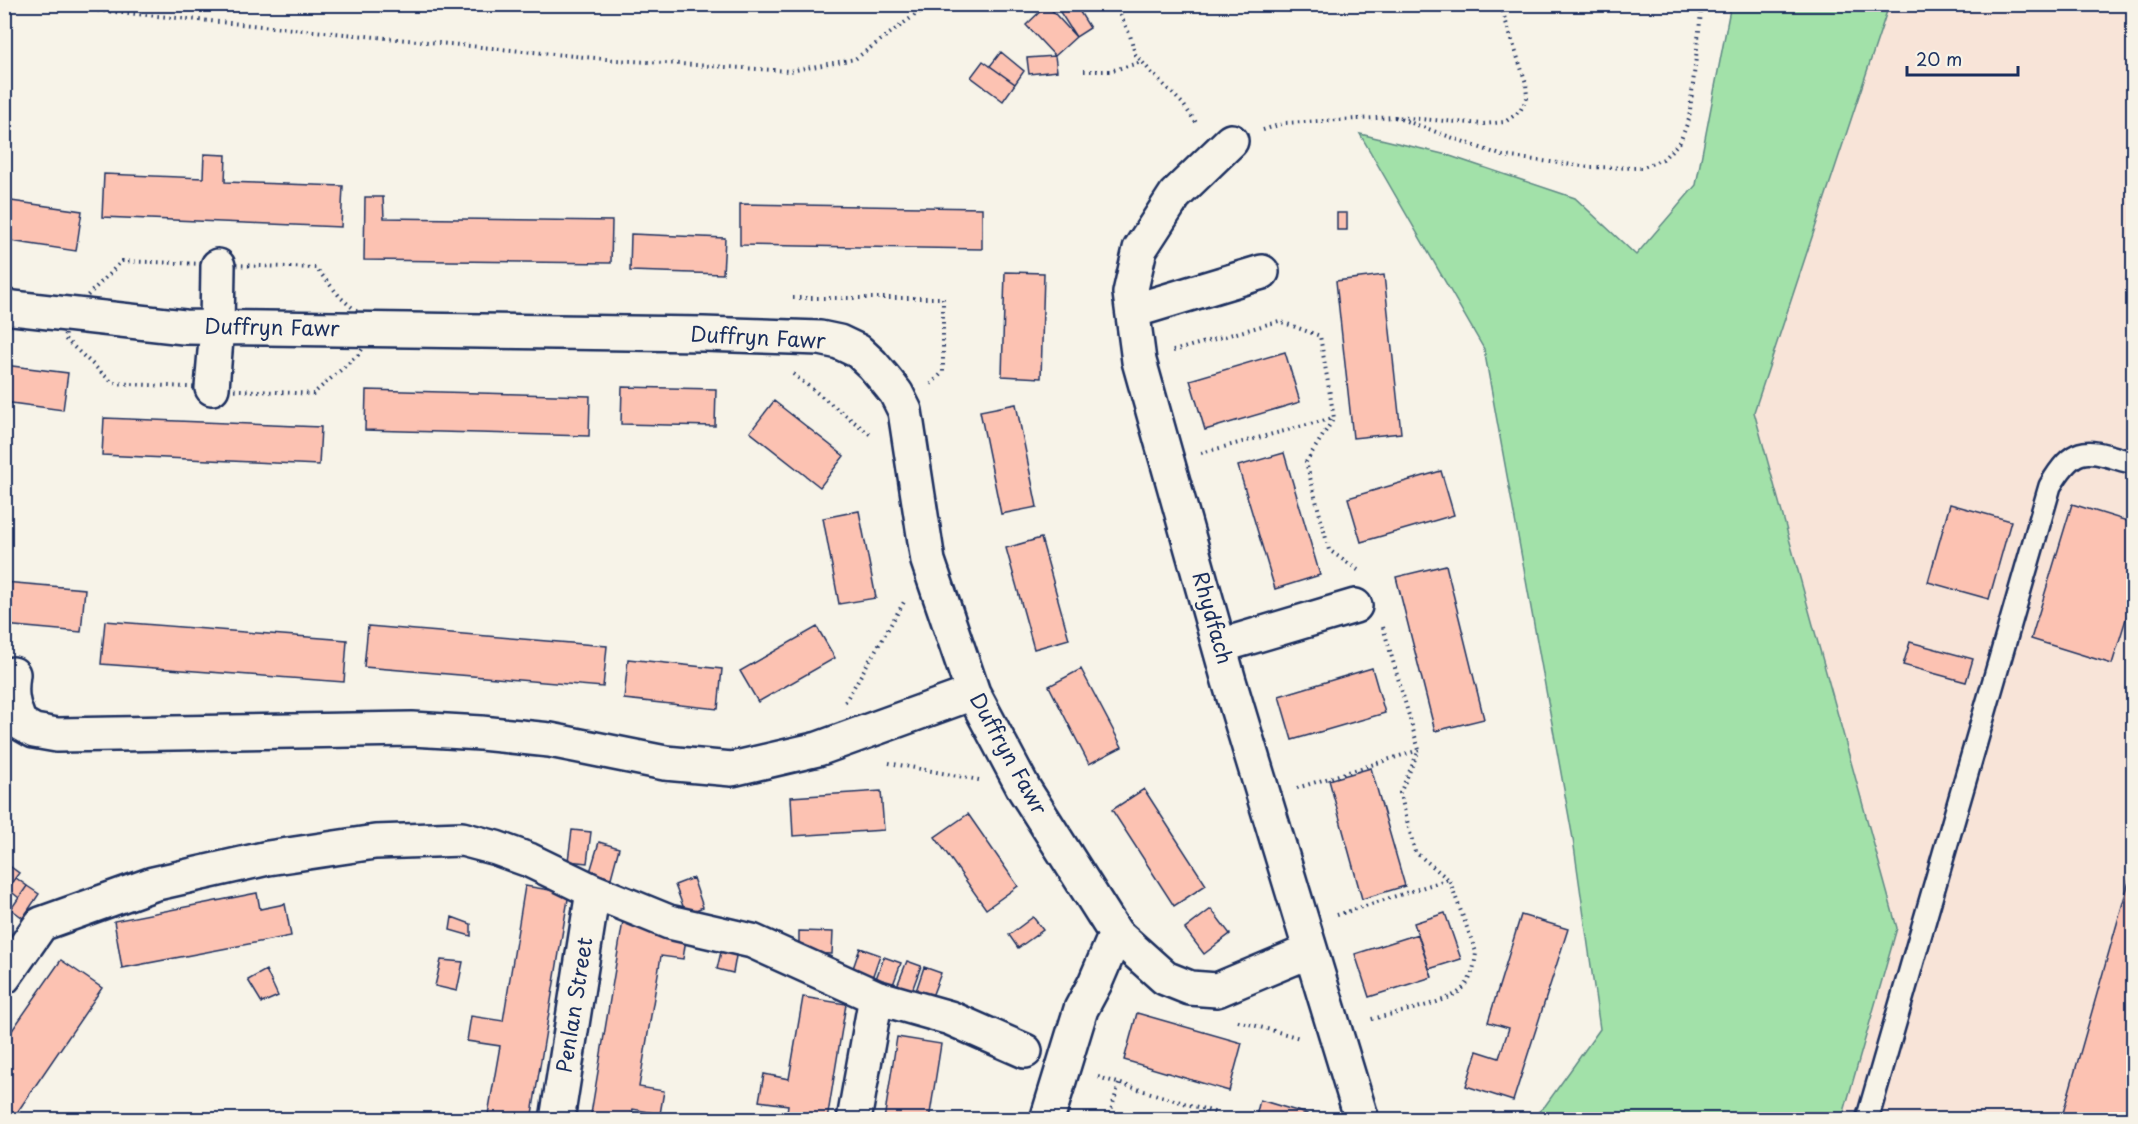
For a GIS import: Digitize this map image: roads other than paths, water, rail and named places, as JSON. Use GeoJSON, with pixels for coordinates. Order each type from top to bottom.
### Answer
{"type":"FeatureCollection","features":[{"type":"Feature","properties":{"kind":"street","name":"Rhydfach"},"geometry":{"type":"LineString","coordinates":[[1225,147],[1175,195],[1140,249],[1130,293],[1138,361],[1264,798],[1362,1119]]}},
{"type":"Feature","properties":{"kind":"street"},"geometry":{"type":"LineString","coordinates":[[212,388],[217,327],[218,266]]}},
{"type":"Feature","properties":{"kind":"street"},"geometry":{"type":"LineString","coordinates":[[1133,311],[1262,272]]}},
{"type":"Feature","properties":{"kind":"street","name":"Duffryn Fawr"},"geometry":{"type":"LineString","coordinates":[[4,307],[184,327],[702,334],[820,338],[839,342],[858,351],[896,393],[905,411],[928,561],[973,693],[1024,789],[1116,934],[1165,978],[1190,988],[1217,990],[1306,939]]}},
{"type":"Feature","properties":{"kind":"street"},"geometry":{"type":"LineString","coordinates":[[1220,646],[1355,606]]}},
{"type":"Feature","properties":{"kind":"street"},"geometry":{"type":"LineString","coordinates":[[13,674],[10,689],[12,704],[20,723],[34,731],[57,735],[412,729],[550,740],[665,763],[732,769],[818,748],[973,693]]}},
{"type":"Feature","properties":{"kind":"street"},"geometry":{"type":"LineString","coordinates":[[4,977],[41,924],[153,884],[268,858],[364,843],[462,839],[529,860],[593,891],[669,922],[752,940],[876,997],[950,1018],[1025,1051]]}},
{"type":"Feature","properties":{"kind":"street","name":"Penlan Street"},"geometry":{"type":"LineString","coordinates":[[557,1119],[593,891]]}},
{"type":"Feature","properties":{"kind":"street"},"geometry":{"type":"LineString","coordinates":[[1047,1119],[1081,1009],[1116,934]]}},
{"type":"Feature","properties":{"kind":"street"},"geometry":{"type":"LineString","coordinates":[[854,1119],[876,997]]}},
{"type":"Feature","properties":{"kind":"lane"},"geometry":{"type":"LineString","coordinates":[[1867,1119],[2050,486],[2060,469],[2073,455],[2091,452],[2133,464]]}}]}
